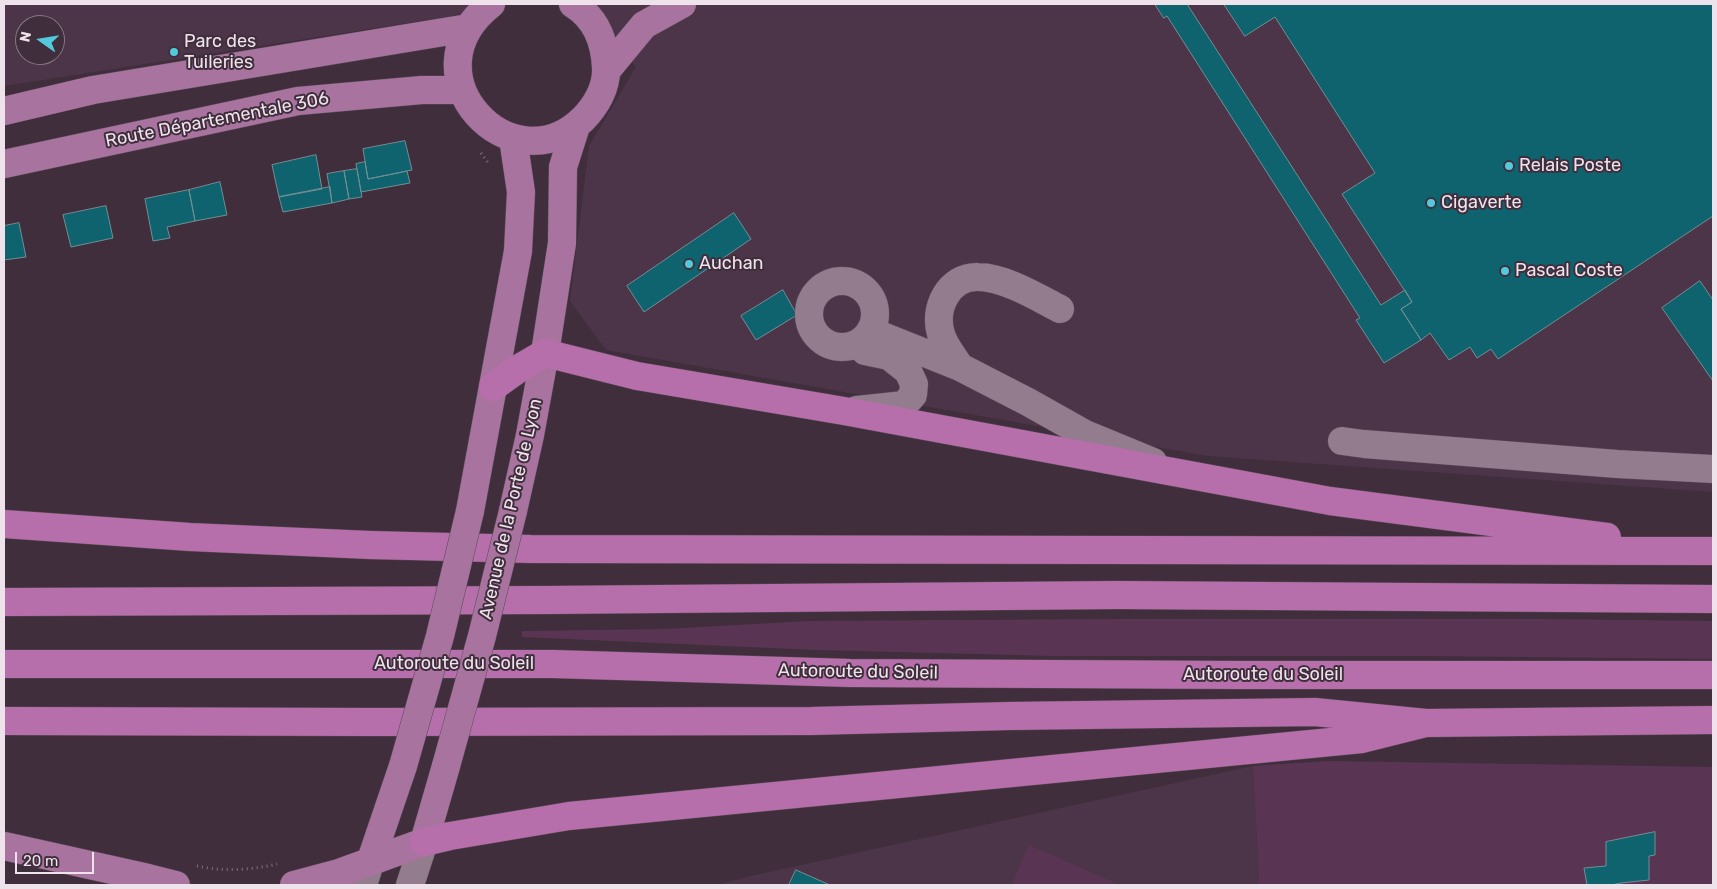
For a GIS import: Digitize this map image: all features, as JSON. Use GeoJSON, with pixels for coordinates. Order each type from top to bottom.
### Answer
{"type":"FeatureCollection","features":[{"type":"Feature","properties":{"kind":"highway"},"geometry":{"type":"LineString","coordinates":[[493,387],[545,353],[637,376],[844,411],[1330,501],[1710,551]]}},
{"type":"Feature","properties":{"kind":"highway"},"geometry":{"type":"LineString","coordinates":[[4,524],[190,537],[370,545],[531,549],[1710,551]]}},
{"type":"Feature","properties":{"kind":"highway"},"geometry":{"type":"LineString","coordinates":[[4,602],[1117,595],[1713,599]]}},
{"type":"Feature","properties":{"kind":"highway","name":"Autoroute du Soleil"},"geometry":{"type":"LineString","coordinates":[[4,664],[553,664],[850,673],[1713,675]]}},
{"type":"Feature","properties":{"kind":"highway"},"geometry":{"type":"LineString","coordinates":[[4,721],[811,721],[1315,712],[1426,723],[1713,720]]}},
{"type":"Feature","properties":{"kind":"highway"},"geometry":{"type":"LineString","coordinates":[[424,842],[569,816],[1362,739],[1426,723]]}},
{"type":"Feature","properties":{"kind":"main road"},"geometry":{"type":"LineString","coordinates":[[491,4],[480,12],[468,28],[460,48],[458,69],[462,90],[474,112],[491,128],[514,138],[536,140],[557,136],[576,126],[591,111],[602,92],[606,71],[604,48],[596,26],[580,8],[573,4]]}},
{"type":"Feature","properties":{"kind":"main road"},"geometry":{"type":"LineString","coordinates":[[606,71],[644,25],[682,4]]}},
{"type":"Feature","properties":{"kind":"main road"},"geometry":{"type":"LineString","coordinates":[[4,111],[93,90],[468,28]]}},
{"type":"Feature","properties":{"kind":"main road","name":"Route Départementale 306"},"geometry":{"type":"LineString","coordinates":[[4,164],[298,102],[422,90],[462,90]]}},
{"type":"Feature","properties":{"kind":"main road","name":"Avenue de la Porte de Lyon"},"geometry":{"type":"LineString","coordinates":[[424,842],[482,636],[530,435],[562,243],[563,171],[576,126]]}},
{"type":"Feature","properties":{"kind":"main road"},"geometry":{"type":"LineString","coordinates":[[367,873],[403,766],[440,636],[470,511],[519,242],[521,192],[514,138]]}},
{"type":"Feature","properties":{"kind":"main road"},"geometry":{"type":"LineString","coordinates":[[287,874],[367,873],[424,842]]}},
{"type":"Feature","properties":{"kind":"main road"},"geometry":{"type":"LineString","coordinates":[[4,846],[176,885]]}},
{"type":"Feature","properties":{"kind":"street"},"geometry":{"type":"LineString","coordinates":[[960,367],[941,336],[939,323],[940,308],[947,292],[958,281],[978,277],[1004,282],[1060,309]]}},
{"type":"Feature","properties":{"kind":"street"},"geometry":{"type":"LineString","coordinates":[[842,347],[853,345],[862,340],[870,331],[875,314],[874,304],[865,290],[851,282],[833,282],[825,285],[813,298],[809,307],[811,327],[816,335],[832,346],[889,356],[908,371],[914,384],[913,395],[904,405],[844,411]]}},
{"type":"Feature","properties":{"kind":"street"},"geometry":{"type":"LineString","coordinates":[[870,331],[960,367],[1085,434],[1185,475]]}},
{"type":"Feature","properties":{"kind":"street"},"geometry":{"type":"LineString","coordinates":[[1342,441],[1617,464],[1713,469]]}},
{"type":"Feature","properties":{"kind":"street","name":"Avenue de la Porte de Lyon"},"geometry":{"type":"LineString","coordinates":[[410,885],[424,842]]}},
{"type":"Feature","properties":{"kind":"path"},"geometry":{"type":"LineString","coordinates":[[195,866],[214,870],[262,868],[287,874]]}},
{"type":"Feature","properties":{"kind":"shaded area"},"geometry":{"type":"Polygon","coordinates":[[[4,4],[489,4],[452,16],[4,86],[4,4]]]}},
{"type":"Feature","properties":{"kind":"shaded area"},"geometry":{"type":"Polygon","coordinates":[[[590,4],[1713,4],[1713,492],[1208,456],[606,350],[570,301],[589,146],[636,67],[590,4]]]}},
{"type":"Feature","properties":{"kind":"shaded area"},"geometry":{"type":"Polygon","coordinates":[[[1115,619],[1713,621],[1713,659],[1428,656],[1055,656],[816,650],[522,637],[522,631],[664,629],[809,621],[1115,619]]]}},
{"type":"Feature","properties":{"kind":"shaded area"},"geometry":{"type":"Polygon","coordinates":[[[1328,761],[1713,767],[1713,885],[1258,885],[1253,766],[1328,761]]]}},
{"type":"Feature","properties":{"kind":"shaded area"},"geometry":{"type":"Polygon","coordinates":[[[1253,766],[1258,885],[717,885],[751,876],[1253,766]]]}},
{"type":"Feature","properties":{"kind":"shaded area"},"geometry":{"type":"Polygon","coordinates":[[[1029,845],[1120,885],[1012,885],[1029,845]]]}},
{"type":"Feature","properties":{"kind":"building"},"geometry":{"type":"Polygon","coordinates":[[[1155,4],[1187,4],[1381,305],[1405,290],[1412,302],[1401,309],[1421,340],[1384,363],[1356,320],[1360,318],[1167,16],[1164,18],[1155,4]]]}},
{"type":"Feature","properties":{"kind":"building"},"geometry":{"type":"Polygon","coordinates":[[[1224,4],[1713,4],[1713,216],[1498,359],[1491,349],[1477,358],[1470,347],[1449,360],[1430,333],[1421,340],[1401,309],[1412,302],[1342,194],[1375,173],[1275,17],[1245,36],[1224,4]]]}},
{"type":"Feature","properties":{"kind":"building"},"geometry":{"type":"Polygon","coordinates":[[[405,141],[412,170],[368,179],[363,149],[405,141]]]}},
{"type":"Feature","properties":{"kind":"building"},"geometry":{"type":"Polygon","coordinates":[[[316,155],[322,189],[279,197],[272,165],[316,155]]]}},
{"type":"Feature","properties":{"kind":"building"},"geometry":{"type":"Polygon","coordinates":[[[365,162],[368,179],[407,171],[410,183],[361,192],[356,164],[365,162]]]}},
{"type":"Feature","properties":{"kind":"building"},"geometry":{"type":"Polygon","coordinates":[[[357,169],[362,197],[349,199],[344,171],[357,169]]]}},
{"type":"Feature","properties":{"kind":"building"},"geometry":{"type":"Polygon","coordinates":[[[344,171],[349,199],[332,203],[327,174],[344,171]]]}},
{"type":"Feature","properties":{"kind":"building"},"geometry":{"type":"Polygon","coordinates":[[[220,182],[227,215],[195,221],[189,190],[220,182]]]}},
{"type":"Feature","properties":{"kind":"building"},"geometry":{"type":"Polygon","coordinates":[[[330,187],[332,203],[283,212],[279,197],[330,187]]]}},
{"type":"Feature","properties":{"kind":"building"},"geometry":{"type":"Polygon","coordinates":[[[189,190],[195,221],[167,227],[170,238],[153,241],[145,199],[189,190]]]}},
{"type":"Feature","properties":{"kind":"building"},"geometry":{"type":"Polygon","coordinates":[[[106,206],[113,238],[71,247],[63,215],[106,206]]]}},
{"type":"Feature","properties":{"kind":"building"},"geometry":{"type":"Polygon","coordinates":[[[734,213],[751,239],[644,312],[627,286],[734,213]]]}},
{"type":"Feature","properties":{"kind":"building"},"geometry":{"type":"Polygon","coordinates":[[[19,223],[26,257],[4,260],[4,226],[19,223]]]}},
{"type":"Feature","properties":{"kind":"building"},"geometry":{"type":"Polygon","coordinates":[[[1700,281],[1713,300],[1713,381],[1662,308],[1700,281]]]}},
{"type":"Feature","properties":{"kind":"building"},"geometry":{"type":"Polygon","coordinates":[[[783,290],[797,315],[756,340],[741,316],[783,290]]]}},
{"type":"Feature","properties":{"kind":"building"},"geometry":{"type":"Polygon","coordinates":[[[1655,832],[1655,855],[1649,856],[1649,880],[1611,885],[1587,885],[1584,868],[1606,866],[1606,842],[1655,832]]]}},
{"type":"Feature","properties":{"kind":"building"},"geometry":{"type":"Polygon","coordinates":[[[796,870],[830,885],[789,885],[796,870]]]}},
{"type":"Feature","properties":{"kind":"place","name":"Parc des Tuileries"},"geometry":{"type":"Point","coordinates":[174,52]}},
{"type":"Feature","properties":{"kind":"place","name":"Relais Poste"},"geometry":{"type":"Point","coordinates":[1509,166]}},
{"type":"Feature","properties":{"kind":"place","name":"Cigaverte"},"geometry":{"type":"Point","coordinates":[1431,203]}},
{"type":"Feature","properties":{"kind":"place","name":"Auchan"},"geometry":{"type":"Point","coordinates":[689,264]}},
{"type":"Feature","properties":{"kind":"place","name":"Pascal Coste"},"geometry":{"type":"Point","coordinates":[1505,271]}}]}
